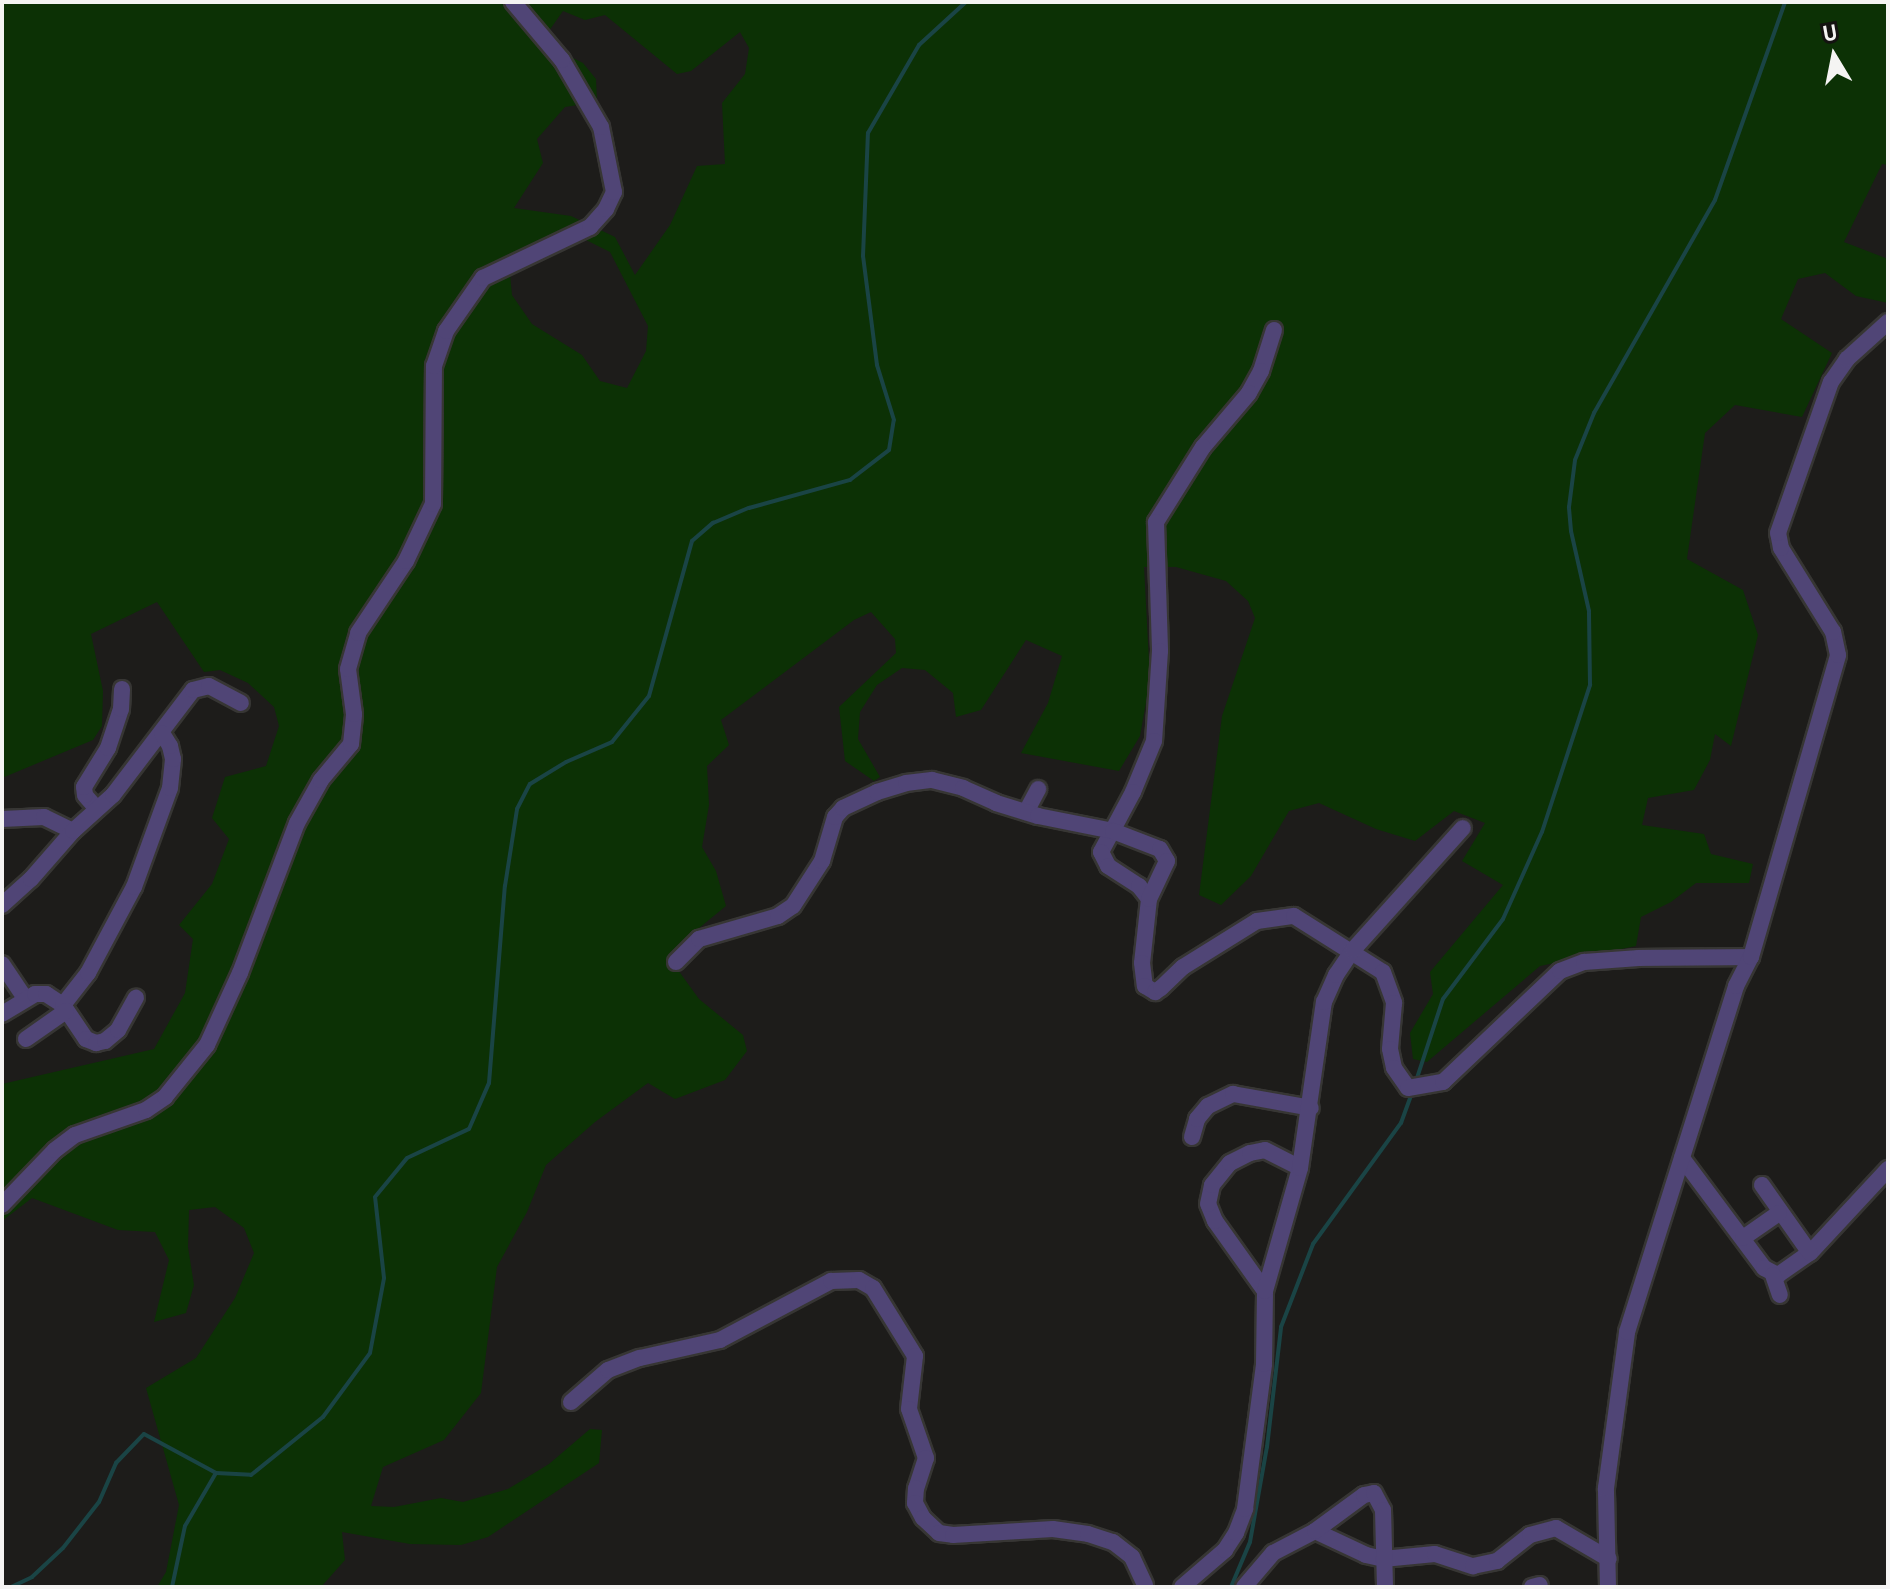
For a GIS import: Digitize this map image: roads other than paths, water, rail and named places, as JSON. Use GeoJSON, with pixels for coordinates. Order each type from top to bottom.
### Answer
{"type":"FeatureCollection","features":[{"type":"Feature","properties":{"kind":"street"},"geometry":{"type":"LineString","coordinates":[[2,1205],[55,1150],[75,1135],[146,1110],[165,1097],[207,1045],[245,958],[297,823],[321,780],[351,744],[354,714],[348,669],[358,633],[406,561],[433,504],[434,366],[446,331],[483,278],[590,227],[606,209],[614,192],[601,127],[562,60],[513,2]]}},
{"type":"Feature","properties":{"kind":"street"},"geometry":{"type":"LineString","coordinates":[[1608,1587],[1606,1488],[1627,1332],[1736,986],[1751,957],[1838,655],[1833,632],[1781,548],[1778,533],[1831,382],[1847,359],[1888,322]]}},
{"type":"Feature","properties":{"kind":"street"},"geometry":{"type":"LineString","coordinates":[[1149,899],[1139,886],[1103,861],[1101,852],[1154,741],[1160,651],[1156,522],[1203,447],[1249,393],[1261,371],[1274,330]]}},
{"type":"Feature","properties":{"kind":"street"},"geometry":{"type":"LineString","coordinates":[[2,905],[31,879],[73,831],[138,767],[193,690],[202,685],[241,703]]}},
{"type":"Feature","properties":{"kind":"street"},"geometry":{"type":"LineString","coordinates":[[97,809],[85,795],[84,787],[108,748],[121,709],[122,689]]}},
{"type":"Feature","properties":{"kind":"street"},"geometry":{"type":"LineString","coordinates":[[26,1039],[64,1008],[88,973],[134,887],[170,788],[173,759],[162,733]]}},
{"type":"Feature","properties":{"kind":"street"},"geometry":{"type":"LineString","coordinates":[[676,962],[699,939],[778,916],[793,906],[822,861],[835,817],[843,808],[877,792],[932,780],[1026,812],[1113,831],[1166,855],[1167,861],[1149,899],[1143,976],[1145,986],[1155,992],[1171,981],[1183,967],[1257,921],[1271,917],[1294,916],[1353,950],[1383,972],[1394,1003],[1390,1049],[1394,1068],[1415,1088],[1443,1082],[1560,971],[1584,962],[1751,957]]}},
{"type":"Feature","properties":{"kind":"street"},"geometry":{"type":"LineString","coordinates":[[1026,812],[1038,789]]}},
{"type":"Feature","properties":{"kind":"street"},"geometry":{"type":"LineString","coordinates":[[2,819],[44,817],[73,831]]}},
{"type":"Feature","properties":{"kind":"street"},"geometry":{"type":"LineString","coordinates":[[1182,1587],[1225,1550],[1236,1533],[1245,1509],[1264,1364],[1265,1291],[1300,1168],[1324,1002],[1336,975],[1353,950],[1463,828]]}},
{"type":"Feature","properties":{"kind":"street"},"geometry":{"type":"LineString","coordinates":[[2,964],[24,997]]}},
{"type":"Feature","properties":{"kind":"street"},"geometry":{"type":"LineString","coordinates":[[2,1014],[24,997],[46,994],[64,1008],[86,1039],[96,1043],[105,1041],[118,1030],[136,998]]}},
{"type":"Feature","properties":{"kind":"street"},"geometry":{"type":"LineString","coordinates":[[1192,1137],[1197,1119],[1208,1106],[1233,1094],[1311,1108]]}},
{"type":"Feature","properties":{"kind":"street"},"geometry":{"type":"LineString","coordinates":[[1265,1291],[1215,1221],[1208,1204],[1212,1185],[1230,1163],[1250,1153],[1265,1150],[1300,1168]]}},
{"type":"Feature","properties":{"kind":"street"},"geometry":{"type":"LineString","coordinates":[[1682,1158],[1773,1275],[1780,1295]]}},
{"type":"Feature","properties":{"kind":"street"},"geometry":{"type":"LineString","coordinates":[[1773,1275],[1782,1273],[1810,1253],[1888,1169]]}},
{"type":"Feature","properties":{"kind":"street"},"geometry":{"type":"LineString","coordinates":[[1762,1185],[1810,1253]]}},
{"type":"Feature","properties":{"kind":"street"},"geometry":{"type":"LineString","coordinates":[[1743,1238],[1779,1213]]}},
{"type":"Feature","properties":{"kind":"street"},"geometry":{"type":"LineString","coordinates":[[571,1402],[608,1370],[640,1358],[720,1340],[831,1281],[859,1280],[873,1288],[915,1356],[909,1409],[926,1458],[916,1488],[915,1503],[923,1518],[939,1533],[953,1535],[1053,1529],[1088,1534],[1113,1542],[1132,1557],[1141,1586],[1163,1587]]}},
{"type":"Feature","properties":{"kind":"street"},"geometry":{"type":"LineString","coordinates":[[1244,1587],[1273,1553],[1315,1531],[1364,1495],[1374,1493],[1383,1510],[1385,1587]]}},
{"type":"Feature","properties":{"kind":"street"},"geometry":{"type":"LineString","coordinates":[[1315,1531],[1344,1546],[1383,1559],[1435,1554],[1464,1565],[1481,1565],[1497,1561],[1530,1535],[1556,1528],[1609,1559]]}},
{"type":"Feature","properties":{"kind":"waterway"},"geometry":{"type":"LineString","coordinates":[[11,1587],[32,1577],[63,1548],[99,1502],[116,1463],[144,1434],[216,1473],[251,1475],[323,1417],[370,1353],[384,1278],[375,1197],[407,1158],[469,1129],[489,1083],[505,886],[517,809],[530,784],[566,762],[612,742],[649,696],[692,541],[713,523],[749,508],[850,480],[889,450],[894,420],[877,365],[863,256],[868,133],[919,45],[966,2]]}},
{"type":"Feature","properties":{"kind":"waterway"},"geometry":{"type":"LineString","coordinates":[[1415,1084],[1443,999],[1503,919],[1542,832],[1590,685],[1589,611],[1571,531],[1569,507],[1575,460],[1594,413],[1715,200],[1785,2]]}},
{"type":"Feature","properties":{"kind":"waterway"},"geometry":{"type":"LineString","coordinates":[[1231,1587],[1250,1542],[1267,1447],[1281,1327],[1313,1244],[1401,1123],[1412,1092]]}},
{"type":"Feature","properties":{"kind":"waterway"},"geometry":{"type":"LineString","coordinates":[[172,1587],[185,1526],[216,1473]]}}]}
